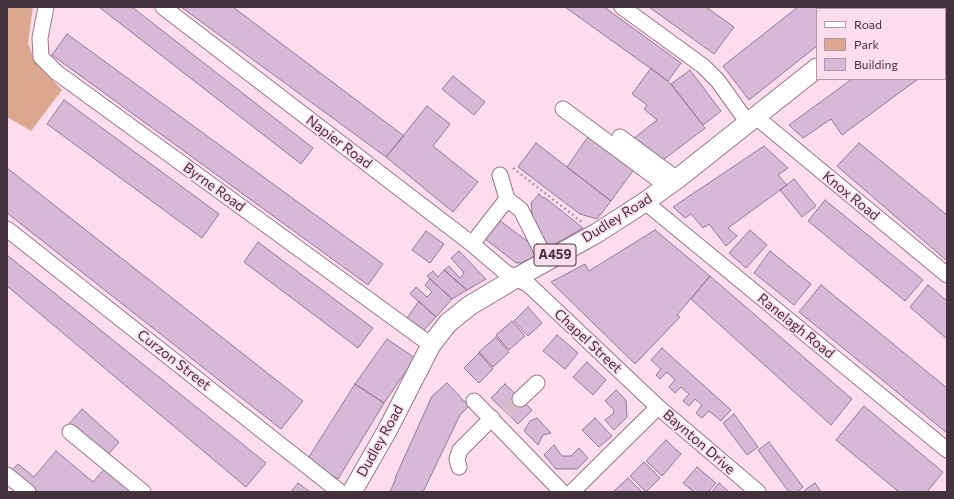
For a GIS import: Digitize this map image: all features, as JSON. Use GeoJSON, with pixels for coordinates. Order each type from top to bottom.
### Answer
{"type":"FeatureCollection","features":[{"type":"Feature","properties":{"kind":"main road","name":"Dudley Road"},"geometry":{"type":"LineString","coordinates":[[352,492],[388,429],[431,344],[448,323],[469,306],[546,260],[596,233],[645,202],[672,183],[816,69]]}},
{"type":"Feature","properties":{"kind":"street","name":"Byrne Road"},"geometry":{"type":"LineString","coordinates":[[46,7],[40,38],[41,57],[56,72],[431,344]]}},
{"type":"Feature","properties":{"kind":"street","name":"Napier Road"},"geometry":{"type":"LineString","coordinates":[[163,7],[472,244],[505,272],[516,278]]}},
{"type":"Feature","properties":{"kind":"street","name":"Knox Road"},"geometry":{"type":"LineString","coordinates":[[622,7],[703,66],[752,120],[947,274]]}},
{"type":"Feature","properties":{"kind":"street"},"geometry":{"type":"LineString","coordinates":[[563,109],[672,183]]}},
{"type":"Feature","properties":{"kind":"street"},"geometry":{"type":"LineString","coordinates":[[620,137],[672,183]]}},
{"type":"Feature","properties":{"kind":"street"},"geometry":{"type":"LineString","coordinates":[[472,244],[507,199],[504,170]]}},
{"type":"Feature","properties":{"kind":"street"},"geometry":{"type":"LineString","coordinates":[[507,199],[521,210],[546,260]]}},
{"type":"Feature","properties":{"kind":"street","name":"Ranelagh Road"},"geometry":{"type":"LineString","coordinates":[[645,202],[947,450]]}},
{"type":"Feature","properties":{"kind":"street","name":"Curzon Street"},"geometry":{"type":"LineString","coordinates":[[7,229],[340,492]]}},
{"type":"Feature","properties":{"kind":"street","name":"Chapel Street"},"geometry":{"type":"LineString","coordinates":[[516,278],[529,285],[658,407]]}},
{"type":"Feature","properties":{"kind":"street"},"geometry":{"type":"LineString","coordinates":[[520,399],[537,383]]}},
{"type":"Feature","properties":{"kind":"street"},"geometry":{"type":"LineString","coordinates":[[474,401],[497,417],[562,492]]}},
{"type":"Feature","properties":{"kind":"street"},"geometry":{"type":"LineString","coordinates":[[572,492],[658,407]]}},
{"type":"Feature","properties":{"kind":"street","name":"Baynton Drive"},"geometry":{"type":"LineString","coordinates":[[658,407],[758,492]]}},
{"type":"Feature","properties":{"kind":"street"},"geometry":{"type":"LineString","coordinates":[[459,467],[457,459],[460,450],[497,417]]}},
{"type":"Feature","properties":{"kind":"street"},"geometry":{"type":"LineString","coordinates":[[70,432],[143,492]]}},
{"type":"Feature","properties":{"kind":"street"},"geometry":{"type":"LineString","coordinates":[[7,475],[28,492]]}},
{"type":"Feature","properties":{"kind":"path"},"geometry":{"type":"LineString","coordinates":[[504,170],[596,233]]}},
{"type":"Feature","properties":{"kind":"green space"},"geometry":{"type":"Polygon","coordinates":[[[7,7],[33,7],[28,43],[35,62],[62,90],[31,131],[7,117],[7,7]]]}},
{"type":"Feature","properties":{"kind":"building"},"geometry":{"type":"Polygon","coordinates":[[[99,7],[132,7],[313,148],[301,164],[99,7]]]}},
{"type":"Feature","properties":{"kind":"building"},"geometry":{"type":"Polygon","coordinates":[[[181,7],[233,7],[404,136],[386,157],[181,7]]]}},
{"type":"Feature","properties":{"kind":"building"},"geometry":{"type":"Polygon","coordinates":[[[565,7],[604,7],[681,63],[668,81],[565,7]]]}},
{"type":"Feature","properties":{"kind":"building"},"geometry":{"type":"Polygon","coordinates":[[[649,7],[706,7],[734,27],[714,54],[649,7]]]}},
{"type":"Feature","properties":{"kind":"building"},"geometry":{"type":"Polygon","coordinates":[[[798,7],[867,7],[816,8],[816,47],[749,100],[723,66],[798,7]]]}},
{"type":"Feature","properties":{"kind":"building"},"geometry":{"type":"Polygon","coordinates":[[[947,7],[947,65],[946,8],[937,8],[947,7]]]}},
{"type":"Feature","properties":{"kind":"building"},"geometry":{"type":"Polygon","coordinates":[[[67,34],[383,264],[368,285],[52,55],[67,34]]]}},
{"type":"Feature","properties":{"kind":"building"},"geometry":{"type":"Polygon","coordinates":[[[651,68],[671,84],[705,128],[663,160],[657,155],[645,164],[623,147],[657,120],[644,109],[647,105],[632,94],[651,68]]]}},
{"type":"Feature","properties":{"kind":"building"},"geometry":{"type":"Polygon","coordinates":[[[690,70],[721,111],[703,125],[671,84],[690,70]]]}},
{"type":"Feature","properties":{"kind":"building"},"geometry":{"type":"Polygon","coordinates":[[[453,76],[485,102],[474,115],[442,89],[453,76]]]}},
{"type":"Feature","properties":{"kind":"building"},"geometry":{"type":"Polygon","coordinates":[[[851,80],[917,80],[842,135],[831,119],[803,138],[789,125],[851,80]]]}},
{"type":"Feature","properties":{"kind":"building"},"geometry":{"type":"Polygon","coordinates":[[[64,100],[219,214],[202,238],[47,124],[64,100]]]}},
{"type":"Feature","properties":{"kind":"building"},"geometry":{"type":"Polygon","coordinates":[[[427,106],[450,124],[433,146],[478,182],[453,212],[386,157],[427,106]]]}},
{"type":"Feature","properties":{"kind":"building"},"geometry":{"type":"Polygon","coordinates":[[[590,134],[635,168],[611,201],[567,167],[590,134]]]}},
{"type":"Feature","properties":{"kind":"building"},"geometry":{"type":"Polygon","coordinates":[[[536,143],[611,201],[597,219],[580,214],[518,167],[536,143]]]}},
{"type":"Feature","properties":{"kind":"building"},"geometry":{"type":"Polygon","coordinates":[[[859,143],[947,215],[947,261],[837,166],[859,143]]]}},
{"type":"Feature","properties":{"kind":"building"},"geometry":{"type":"Polygon","coordinates":[[[764,146],[788,168],[778,175],[787,185],[728,228],[737,236],[726,246],[709,224],[703,228],[691,214],[685,218],[673,207],[764,146]]]}},
{"type":"Feature","properties":{"kind":"building"},"geometry":{"type":"Polygon","coordinates":[[[7,168],[303,401],[281,429],[7,213],[7,168]]]}},
{"type":"Feature","properties":{"kind":"building"},"geometry":{"type":"Polygon","coordinates":[[[794,179],[816,206],[802,217],[780,190],[794,179]]]}},
{"type":"Feature","properties":{"kind":"building"},"geometry":{"type":"Polygon","coordinates":[[[539,194],[583,228],[548,248],[533,219],[531,203],[539,194]]]}},
{"type":"Feature","properties":{"kind":"building"},"geometry":{"type":"Polygon","coordinates":[[[825,200],[923,280],[905,301],[808,221],[825,200]]]}},
{"type":"Feature","properties":{"kind":"building"},"geometry":{"type":"Polygon","coordinates":[[[499,220],[527,241],[539,254],[521,263],[516,263],[484,238],[499,220]]]}},
{"type":"Feature","properties":{"kind":"building"},"geometry":{"type":"Polygon","coordinates":[[[655,230],[710,276],[677,315],[680,317],[635,364],[551,282],[585,264],[589,271],[655,230]]]}},
{"type":"Feature","properties":{"kind":"building"},"geometry":{"type":"Polygon","coordinates":[[[750,230],[767,245],[746,268],[729,253],[750,230]]]}},
{"type":"Feature","properties":{"kind":"building"},"geometry":{"type":"Polygon","coordinates":[[[426,231],[444,244],[430,263],[412,250],[426,231]]]}},
{"type":"Feature","properties":{"kind":"building"},"geometry":{"type":"Polygon","coordinates":[[[258,242],[373,328],[358,348],[244,262],[258,242]]]}},
{"type":"Feature","properties":{"kind":"building"},"geometry":{"type":"Polygon","coordinates":[[[459,251],[486,279],[467,290],[444,270],[449,266],[460,278],[464,273],[451,258],[459,251]]]}},
{"type":"Feature","properties":{"kind":"building"},"geometry":{"type":"Polygon","coordinates":[[[770,251],[811,284],[794,305],[754,273],[770,251]]]}},
{"type":"Feature","properties":{"kind":"building"},"geometry":{"type":"Polygon","coordinates":[[[7,255],[266,463],[246,487],[7,286],[7,255]]]}},
{"type":"Feature","properties":{"kind":"building"},"geometry":{"type":"Polygon","coordinates":[[[444,270],[467,290],[452,299],[427,276],[433,271],[438,277],[444,270]]]}},
{"type":"Feature","properties":{"kind":"building"},"geometry":{"type":"Polygon","coordinates":[[[710,276],[852,399],[831,425],[691,299],[710,276]]]}},
{"type":"Feature","properties":{"kind":"building"},"geometry":{"type":"Polygon","coordinates":[[[430,279],[452,299],[436,317],[410,294],[416,287],[427,297],[432,292],[425,285],[430,279]]]}},
{"type":"Feature","properties":{"kind":"building"},"geometry":{"type":"Polygon","coordinates":[[[821,285],[947,388],[947,433],[799,312],[821,285]]]}},
{"type":"Feature","properties":{"kind":"building"},"geometry":{"type":"Polygon","coordinates":[[[928,285],[947,301],[947,339],[910,307],[928,285]]]}},
{"type":"Feature","properties":{"kind":"building"},"geometry":{"type":"Polygon","coordinates":[[[419,301],[436,317],[424,330],[407,318],[419,301]]]}},
{"type":"Feature","properties":{"kind":"building"},"geometry":{"type":"Polygon","coordinates":[[[528,307],[542,323],[528,336],[514,321],[528,307]]]}},
{"type":"Feature","properties":{"kind":"building"},"geometry":{"type":"Polygon","coordinates":[[[512,321],[525,336],[509,350],[496,335],[512,321]]]}},
{"type":"Feature","properties":{"kind":"building"},"geometry":{"type":"Polygon","coordinates":[[[557,335],[578,353],[565,369],[543,351],[557,335]]]}},
{"type":"Feature","properties":{"kind":"building"},"geometry":{"type":"Polygon","coordinates":[[[496,337],[509,352],[493,367],[479,352],[496,337]]]}},
{"type":"Feature","properties":{"kind":"building"},"geometry":{"type":"Polygon","coordinates":[[[387,339],[415,358],[384,403],[355,384],[387,339]]]}},
{"type":"Feature","properties":{"kind":"building"},"geometry":{"type":"Polygon","coordinates":[[[662,348],[731,410],[721,421],[709,411],[702,418],[696,413],[702,405],[695,399],[689,406],[683,401],[689,394],[681,387],[675,393],[669,387],[675,380],[667,372],[660,379],[656,375],[661,369],[651,360],[662,348]]]}},
{"type":"Feature","properties":{"kind":"building"},"geometry":{"type":"Polygon","coordinates":[[[479,353],[493,369],[479,383],[464,368],[479,353]]]}},
{"type":"Feature","properties":{"kind":"building"},"geometry":{"type":"Polygon","coordinates":[[[587,362],[606,380],[593,395],[573,377],[587,362]]]}},
{"type":"Feature","properties":{"kind":"building"},"geometry":{"type":"Polygon","coordinates":[[[447,383],[469,406],[460,415],[423,492],[390,492],[432,396],[447,383]]]}},
{"type":"Feature","properties":{"kind":"building"},"geometry":{"type":"Polygon","coordinates":[[[355,384],[384,403],[338,479],[307,460],[355,384]]]}},
{"type":"Feature","properties":{"kind":"building"},"geometry":{"type":"Polygon","coordinates":[[[505,384],[532,410],[518,424],[491,398],[505,384]]]}},
{"type":"Feature","properties":{"kind":"building"},"geometry":{"type":"Polygon","coordinates":[[[616,390],[626,400],[627,417],[614,430],[605,420],[613,414],[614,410],[605,401],[616,390]]]}},
{"type":"Feature","properties":{"kind":"building"},"geometry":{"type":"Polygon","coordinates":[[[864,406],[943,472],[927,492],[899,492],[836,440],[864,406]]]}},
{"type":"Feature","properties":{"kind":"building"},"geometry":{"type":"Polygon","coordinates":[[[82,409],[119,442],[106,457],[68,425],[82,409]]]}},
{"type":"Feature","properties":{"kind":"building"},"geometry":{"type":"Polygon","coordinates":[[[734,414],[758,447],[747,455],[723,423],[734,414]]]}},
{"type":"Feature","properties":{"kind":"building"},"geometry":{"type":"Polygon","coordinates":[[[537,418],[551,433],[543,435],[538,445],[524,431],[530,421],[537,418]]]}},
{"type":"Feature","properties":{"kind":"building"},"geometry":{"type":"Polygon","coordinates":[[[595,418],[612,436],[599,447],[582,430],[595,418]]]}},
{"type":"Feature","properties":{"kind":"building"},"geometry":{"type":"Polygon","coordinates":[[[666,440],[681,454],[662,476],[646,461],[666,440]]]}},
{"type":"Feature","properties":{"kind":"building"},"geometry":{"type":"Polygon","coordinates":[[[769,442],[803,487],[797,492],[789,492],[758,450],[769,442]]]}},
{"type":"Feature","properties":{"kind":"building"},"geometry":{"type":"Polygon","coordinates":[[[554,445],[562,456],[571,456],[579,448],[588,458],[577,469],[556,469],[544,455],[554,445]]]}},
{"type":"Feature","properties":{"kind":"building"},"geometry":{"type":"Polygon","coordinates":[[[56,451],[93,482],[106,467],[138,492],[33,492],[10,472],[18,464],[34,477],[56,451]]]}},
{"type":"Feature","properties":{"kind":"building"},"geometry":{"type":"Polygon","coordinates":[[[644,462],[660,478],[646,492],[630,476],[644,462]]]}},
{"type":"Feature","properties":{"kind":"building"},"geometry":{"type":"Polygon","coordinates":[[[697,467],[716,483],[708,492],[694,492],[683,483],[697,467]]]}},
{"type":"Feature","properties":{"kind":"building"},"geometry":{"type":"Polygon","coordinates":[[[628,478],[642,492],[614,491],[628,478]]]}},
{"type":"Feature","properties":{"kind":"building"},"geometry":{"type":"Polygon","coordinates":[[[298,483],[310,492],[291,492],[298,483]]]}},
{"type":"Feature","properties":{"kind":"building"},"geometry":{"type":"Polygon","coordinates":[[[719,483],[729,492],[712,492],[719,483]]]}},
{"type":"Feature","properties":{"kind":"building"},"geometry":{"type":"Polygon","coordinates":[[[815,483],[821,492],[806,492],[805,490],[815,483]]]}},
{"type":"Feature","properties":{"kind":"tunnel"},"geometry":{"type":"LineString","coordinates":[[505,412],[520,399]]}}]}
